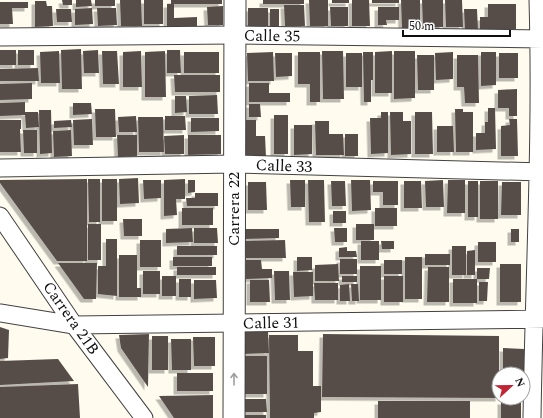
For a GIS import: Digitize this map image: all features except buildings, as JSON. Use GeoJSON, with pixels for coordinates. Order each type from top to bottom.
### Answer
{"type":"FeatureCollection","features":[{"type":"Feature","properties":{"kind":"street","name":"Carrera 22"},"geometry":{"type":"LineString","coordinates":[[234,418],[235,0]]}},
{"type":"Feature","properties":{"kind":"street"},"geometry":{"type":"LineString","coordinates":[[532,418],[538,319],[541,172],[541,39],[538,0]]}},
{"type":"Feature","properties":{"kind":"street","name":"Calle 35"},"geometry":{"type":"LineString","coordinates":[[0,36],[235,35],[541,39]]}},
{"type":"Feature","properties":{"kind":"street","name":"Calle 33"},"geometry":{"type":"LineString","coordinates":[[0,168],[234,164],[541,172]]}},
{"type":"Feature","properties":{"kind":"street","name":"Carrera 21B"},"geometry":{"type":"LineString","coordinates":[[0,216],[74,325],[144,418]]}},
{"type":"Feature","properties":{"kind":"street","name":"Calle 31"},"geometry":{"type":"LineString","coordinates":[[0,313],[74,325],[538,319]]}}]}
